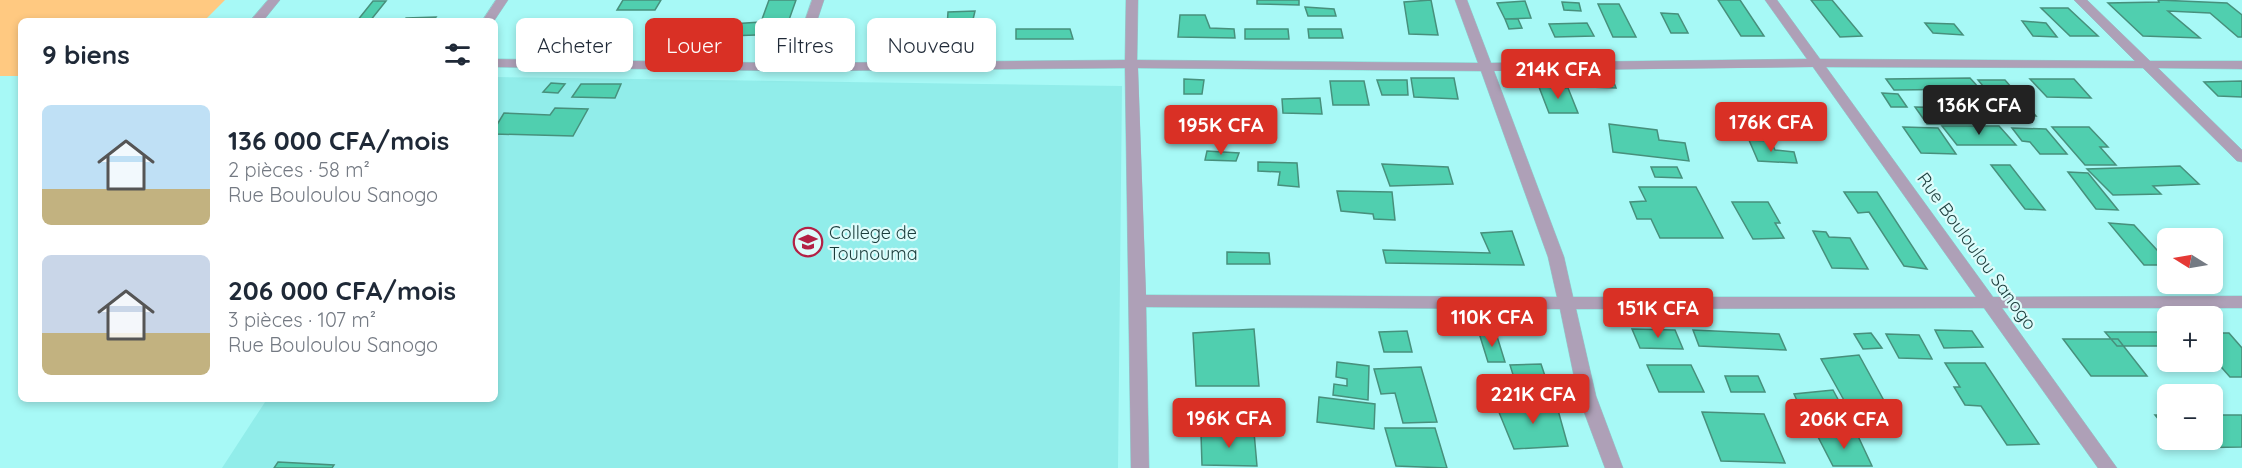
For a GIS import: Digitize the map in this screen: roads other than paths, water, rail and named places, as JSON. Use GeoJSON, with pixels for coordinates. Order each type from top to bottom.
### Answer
{"type":"FeatureCollection","features":[{"type":"Feature","properties":{"kind":"street"},"geometry":{"type":"LineString","coordinates":[[259,18],[274,0]]}},
{"type":"Feature","properties":{"kind":"street"},"geometry":{"type":"LineString","coordinates":[[490,18],[502,0]]}},
{"type":"Feature","properties":{"kind":"street"},"geometry":{"type":"LineString","coordinates":[[812,18],[818,0]]}},
{"type":"Feature","properties":{"kind":"street"},"geometry":{"type":"LineString","coordinates":[[1132,0],[1131,64],[1140,468]]}},
{"type":"Feature","properties":{"kind":"street"},"geometry":{"type":"LineString","coordinates":[[1461,0],[1556,257],[1587,396],[1614,468]]}},
{"type":"Feature","properties":{"kind":"street","name":"Rue Bouloulou Sanogo"},"geometry":{"type":"LineString","coordinates":[[1771,0],[2108,468]]}},
{"type":"Feature","properties":{"kind":"street"},"geometry":{"type":"LineString","coordinates":[[2080,0],[2242,158]]}},
{"type":"Feature","properties":{"kind":"street"},"geometry":{"type":"LineString","coordinates":[[498,63],[755,66]]}},
{"type":"Feature","properties":{"kind":"street"},"geometry":{"type":"LineString","coordinates":[[855,66],[1131,64],[1486,67],[1815,63],[2242,65]]}},
{"type":"Feature","properties":{"kind":"street"},"geometry":{"type":"LineString","coordinates":[[1138,301],[2242,302]]}},
{"type":"Feature","properties":{"kind":"place","name":"College de Tounouma"},"geometry":{"type":"Point","coordinates":[808,242]}}]}
